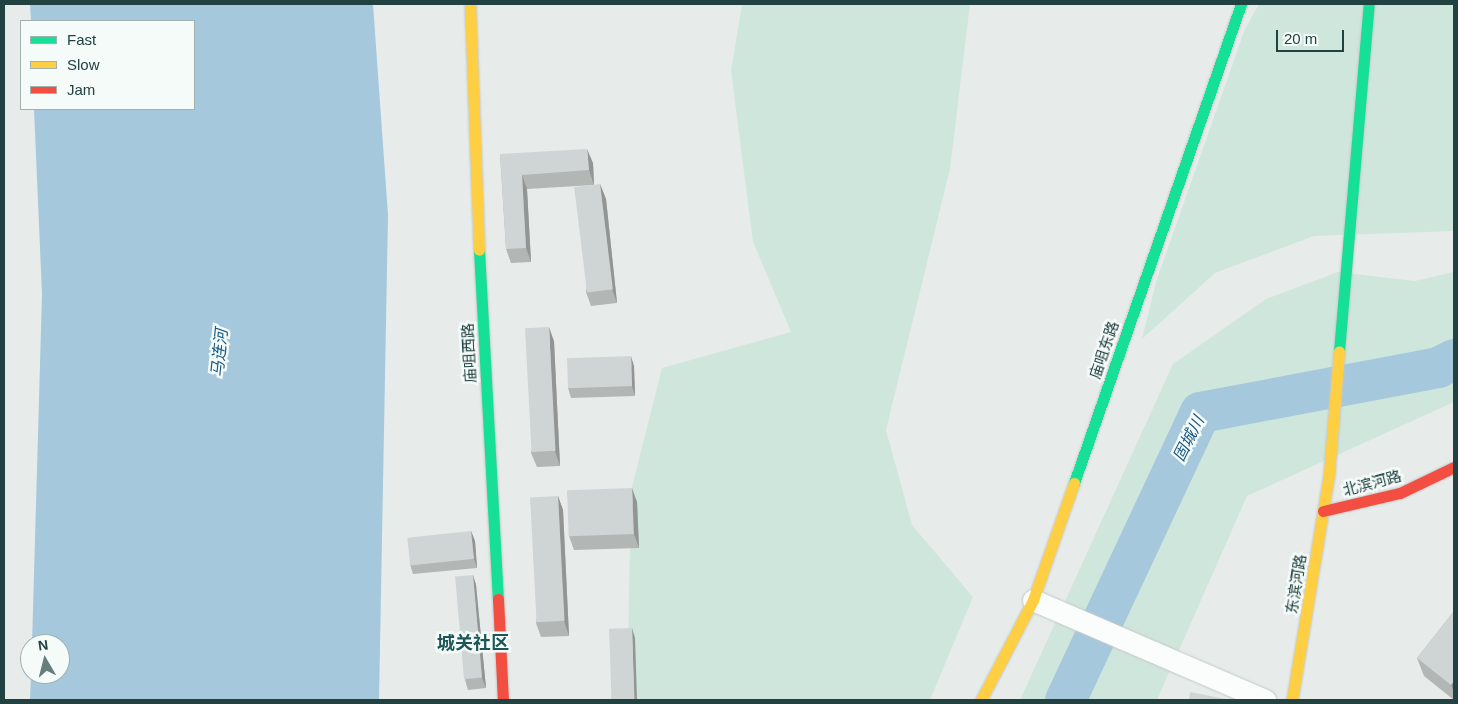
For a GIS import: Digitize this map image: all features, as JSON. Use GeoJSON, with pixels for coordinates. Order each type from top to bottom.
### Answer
{"type":"FeatureCollection","features":[{"type":"Feature","properties":{"kind":"street","name":"庙咀西路"},"geometry":{"type":"LineString","coordinates":[[470,4],[470,95],[503,700]]}},
{"type":"Feature","properties":{"kind":"street","name":"庙咀东路"},"geometry":{"type":"LineString","coordinates":[[981,700],[1033,600],[1241,4]]}},
{"type":"Feature","properties":{"kind":"street","name":"东滨河路"},"geometry":{"type":"LineString","coordinates":[[1292,700],[1329,473],[1349,260],[1369,4]]}},
{"type":"Feature","properties":{"kind":"street","name":"北滨河路"},"geometry":{"type":"LineString","coordinates":[[1323,511],[1400,493],[1454,467]]}},
{"type":"Feature","properties":{"kind":"street"},"geometry":{"type":"LineString","coordinates":[[1033,600],[1193,667],[1265,700]]}},
{"type":"Feature","properties":{"kind":"green space"},"geometry":{"type":"Polygon","coordinates":[[[742,4],[970,4],[950,169],[886,430],[912,525],[973,597],[930,700],[627,700],[631,491],[662,368],[791,332],[753,242],[731,71],[742,4]]]}},
{"type":"Feature","properties":{"kind":"green space"},"geometry":{"type":"Polygon","coordinates":[[[1259,4],[1454,4],[1454,231],[1314,236],[1215,273],[1142,339],[1156,282],[1245,29],[1259,4]]]}},
{"type":"Feature","properties":{"kind":"green space"},"geometry":{"type":"Polygon","coordinates":[[[1338,272],[1415,281],[1454,272],[1454,402],[1247,496],[1157,700],[1020,700],[1173,364],[1266,299],[1338,272]]]}},
{"type":"Feature","properties":{"kind":"water","name":"马连河"},"geometry":{"type":"Polygon","coordinates":[[[30,4],[373,4],[388,215],[379,700],[30,700],[31,684],[70,684],[70,634],[32,634],[42,294],[34,110],[195,110],[195,20],[31,20],[30,4]]]}},
{"type":"Feature","properties":{"kind":"building"},"geometry":{"type":"Polygon","coordinates":[[[587,149],[589,170],[522,175],[526,248],[506,249],[500,154],[587,149]]]}},
{"type":"Feature","properties":{"kind":"building"},"geometry":{"type":"Polygon","coordinates":[[[600,184],[613,289],[587,292],[574,187],[600,184]]]}},
{"type":"Feature","properties":{"kind":"building"},"geometry":{"type":"Polygon","coordinates":[[[549,327],[555,451],[532,452],[525,328],[549,327]]]}},
{"type":"Feature","properties":{"kind":"building"},"geometry":{"type":"Polygon","coordinates":[[[631,356],[632,386],[568,388],[567,358],[631,356]]]}},
{"type":"Feature","properties":{"kind":"building"},"geometry":{"type":"Polygon","coordinates":[[[632,488],[634,534],[569,536],[567,490],[632,488]]]}},
{"type":"Feature","properties":{"kind":"building"},"geometry":{"type":"Polygon","coordinates":[[[558,496],[565,621],[537,622],[530,497],[558,496]]]}},
{"type":"Feature","properties":{"kind":"building"},"geometry":{"type":"Polygon","coordinates":[[[471,531],[474,559],[410,566],[407,538],[471,531]]]}},
{"type":"Feature","properties":{"kind":"building"},"geometry":{"type":"Polygon","coordinates":[[[473,575],[482,678],[464,679],[455,577],[473,575]]]}},
{"type":"Feature","properties":{"kind":"building"},"geometry":{"type":"Polygon","coordinates":[[[1454,611],[1454,681],[1451,685],[1417,658],[1454,611]]]}},
{"type":"Feature","properties":{"kind":"building"},"geometry":{"type":"Polygon","coordinates":[[[632,628],[635,700],[612,700],[609,629],[632,628]]]}},
{"type":"Feature","properties":{"kind":"building"},"geometry":{"type":"Polygon","coordinates":[[[1190,692],[1231,700],[1189,700],[1190,692]]]}},
{"type":"Feature","properties":{"kind":"waterway","name":"固城川"},"geometry":{"type":"LineString","coordinates":[[1065,700],[1200,412],[1438,367],[1454,359]]}},
{"type":"Feature","properties":{"kind":"traffic: fast"},"geometry":{"type":"LineString","coordinates":[[1074,483],[1241,4]]}},
{"type":"Feature","properties":{"kind":"traffic: fast"},"geometry":{"type":"LineString","coordinates":[[1339,351],[1369,4]]}},
{"type":"Feature","properties":{"kind":"traffic: fast"},"geometry":{"type":"LineString","coordinates":[[479,250],[498,599]]}},
{"type":"Feature","properties":{"kind":"traffic: slow"},"geometry":{"type":"LineString","coordinates":[[470,4],[479,250]]}},
{"type":"Feature","properties":{"kind":"traffic: slow"},"geometry":{"type":"LineString","coordinates":[[1292,700],[1329,473],[1339,351]]}},
{"type":"Feature","properties":{"kind":"traffic: slow"},"geometry":{"type":"LineString","coordinates":[[981,700],[1033,600],[1074,483]]}},
{"type":"Feature","properties":{"kind":"traffic: jam"},"geometry":{"type":"LineString","coordinates":[[1323,511],[1400,493],[1454,467]]}},
{"type":"Feature","properties":{"kind":"traffic: jam"},"geometry":{"type":"LineString","coordinates":[[498,599],[503,700]]}},
{"type":"Feature","properties":{"kind":"district","name":"城关社区"},"geometry":{"type":"Point","coordinates":[473,643]}}]}
